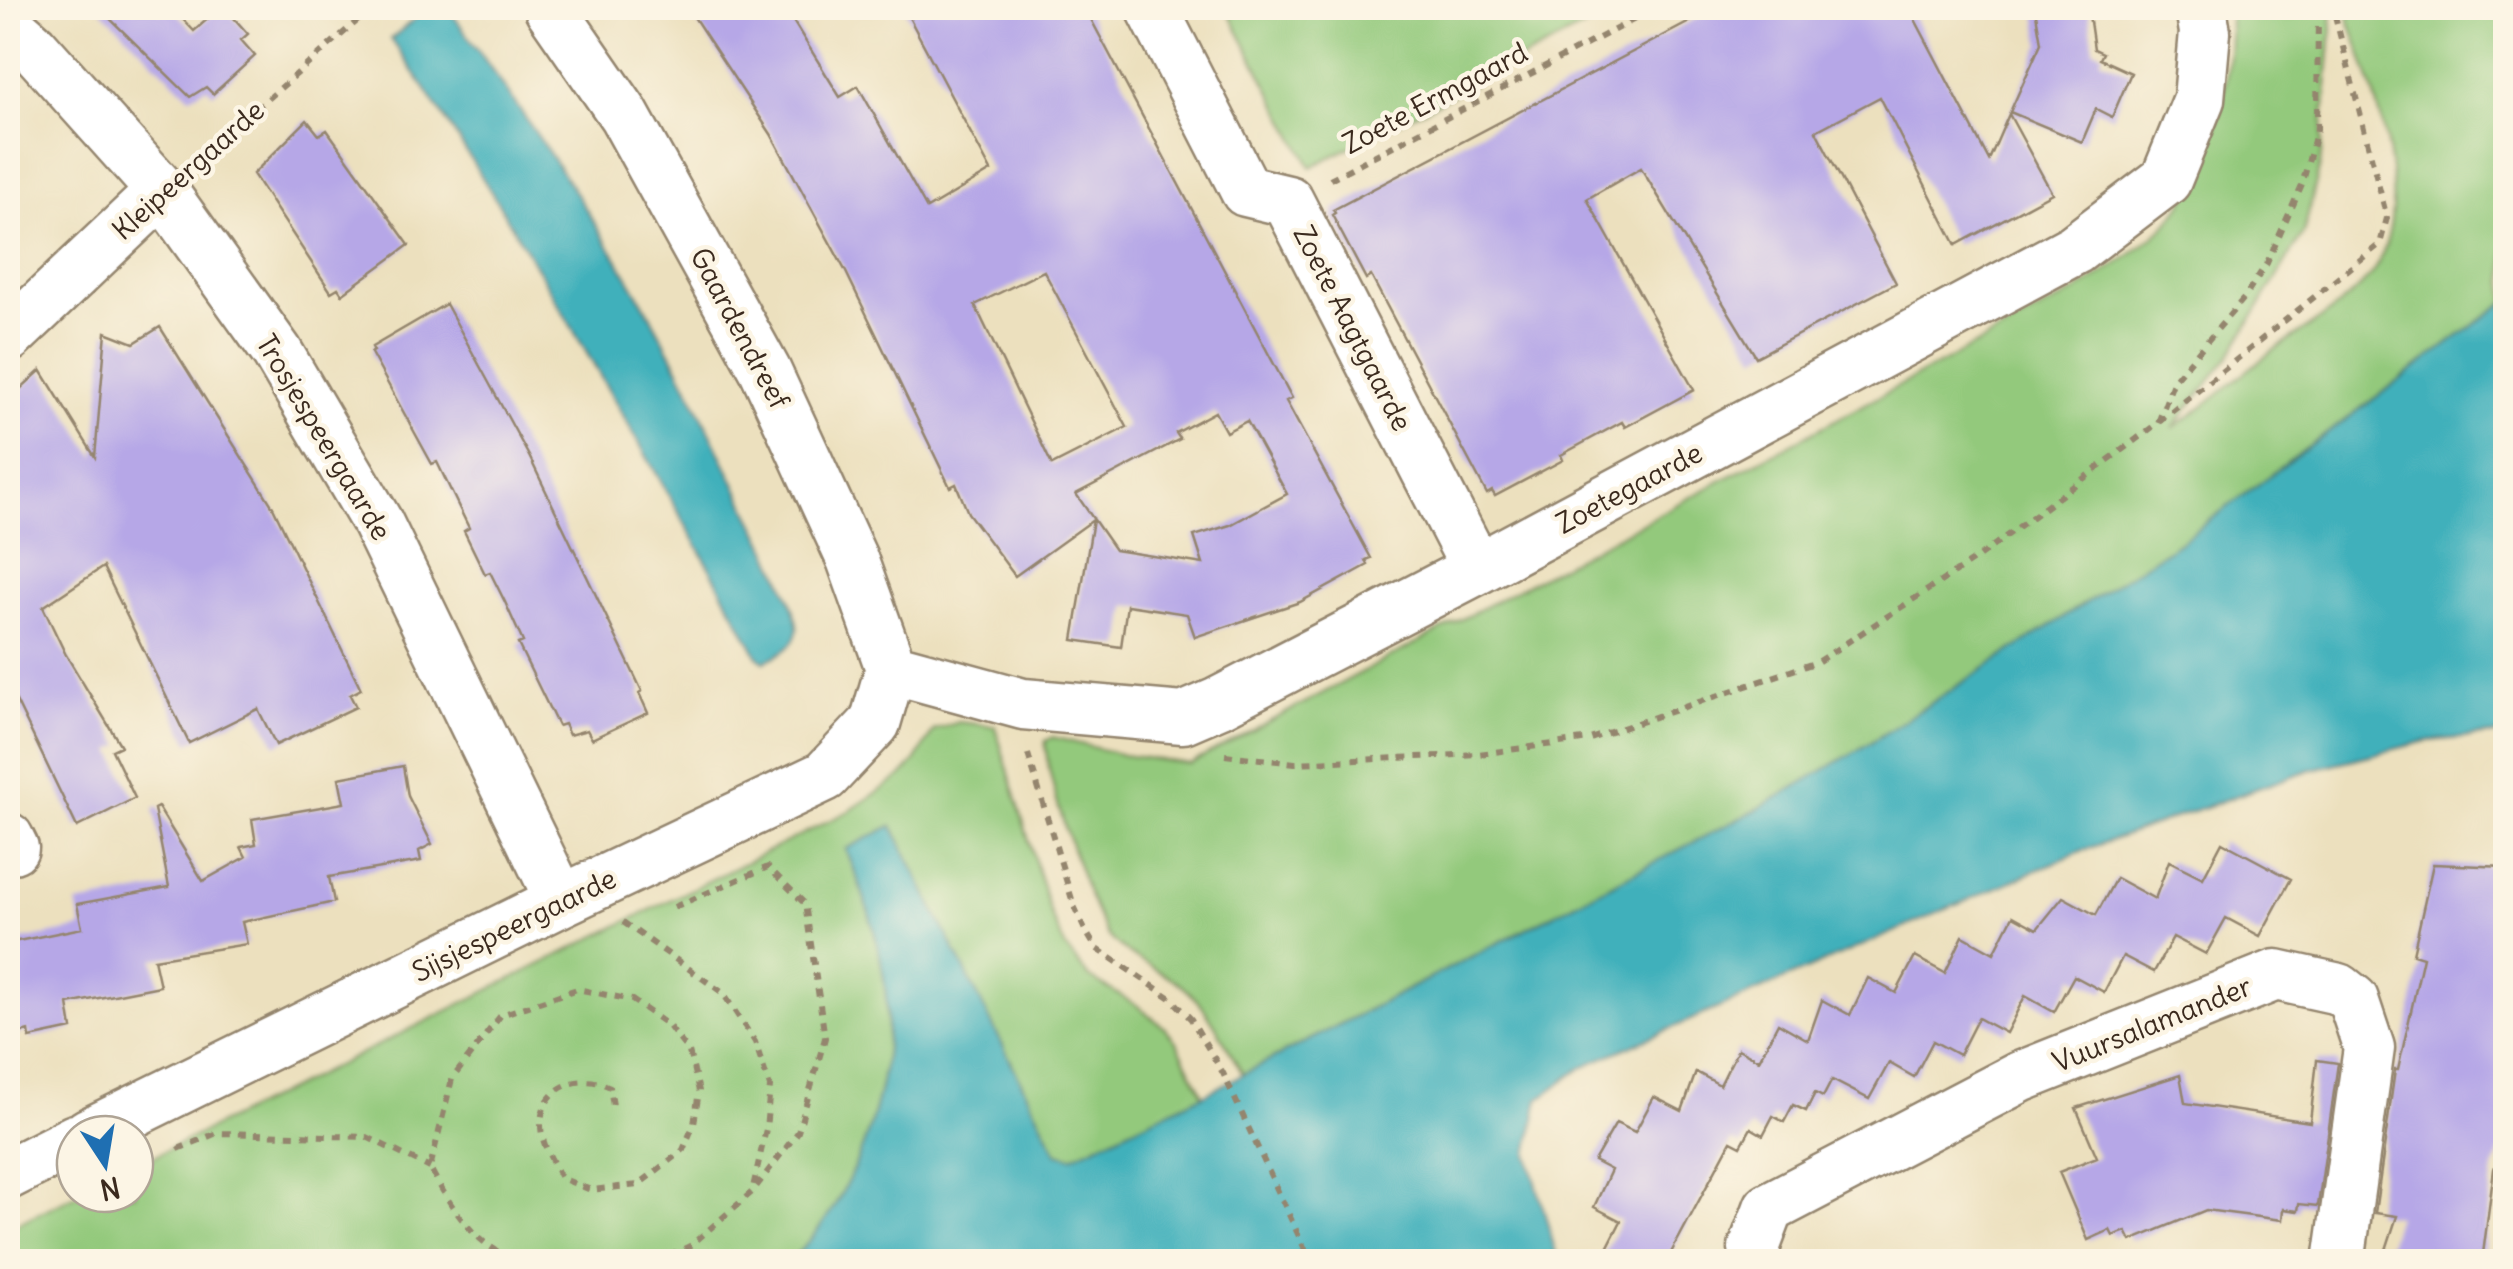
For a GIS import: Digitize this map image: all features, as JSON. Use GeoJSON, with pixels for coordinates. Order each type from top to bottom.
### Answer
{"type":"FeatureCollection","features":[{"type":"Feature","properties":{"kind":"street","name":"Gaardendreef"},"geometry":{"type":"LineString","coordinates":[[550,8],[624,116],[765,370],[852,558],[892,668]]}},
{"type":"Feature","properties":{"kind":"street","name":"Zoete Aagtgaarde"},"geometry":{"type":"LineString","coordinates":[[1152,8],[1246,192],[1288,201],[1477,569]]}},
{"type":"Feature","properties":{"kind":"street","name":"Zoetegaarde"},"geometry":{"type":"LineString","coordinates":[[892,668],[1023,704],[1183,718],[1477,569],[2074,249],[2166,180],[2199,99],[2205,32],[2201,8]]}},
{"type":"Feature","properties":{"kind":"street","name":"Trosjespeergaarde"},"geometry":{"type":"LineString","coordinates":[[8,25],[34,48],[162,192],[277,352],[376,522],[578,894]]}},
{"type":"Feature","properties":{"kind":"street","name":"Kleipeergaarde"},"geometry":{"type":"LineString","coordinates":[[8,336],[162,192]]}},
{"type":"Feature","properties":{"kind":"street","name":"Sijsjespeergaarde"},"geometry":{"type":"LineString","coordinates":[[129,1114],[826,776],[874,724],[892,668]]}},
{"type":"Feature","properties":{"kind":"street","name":"Vuursalamander"},"geometry":{"type":"LineString","coordinates":[[1756,1262],[1754,1248],[1769,1208],[2020,1077],[2276,975],[2339,990],[2353,1000],[2369,1048],[2338,1262]]}},
{"type":"Feature","properties":{"kind":"street"},"geometry":{"type":"LineString","coordinates":[[8,1174],[55,1150]]}},
{"type":"Feature","properties":{"kind":"path","name":"Kleipeergaarde"},"geometry":{"type":"LineString","coordinates":[[162,192],[372,8]]}},
{"type":"Feature","properties":{"kind":"path","name":"Zoete Ermgaard"},"geometry":{"type":"LineString","coordinates":[[1288,201],[1656,8]]}},
{"type":"Feature","properties":{"kind":"path"},"geometry":{"type":"LineString","coordinates":[[2158,423],[2174,380],[2245,296],[2267,263],[2302,185],[2316,129],[2318,8]]}},
{"type":"Feature","properties":{"kind":"path"},"geometry":{"type":"LineString","coordinates":[[1224,755],[1296,763],[1479,754],[1590,739],[1817,662],[1977,558],[2158,423],[2380,244],[2387,218],[2333,8]]}},
{"type":"Feature","properties":{"kind":"path"},"geometry":{"type":"LineString","coordinates":[[1023,704],[1022,736],[1074,906],[1085,930],[1096,948],[1147,981],[1191,1019],[1223,1073],[1311,1262]]}},
{"type":"Feature","properties":{"kind":"path"},"geometry":{"type":"LineString","coordinates":[[657,1262],[690,1246],[752,1192],[798,1132],[825,1038],[804,904],[768,867],[662,912]]}},
{"type":"Feature","properties":{"kind":"path"},"geometry":{"type":"LineString","coordinates":[[578,894],[723,993],[755,1042],[770,1087],[766,1129],[752,1192]]}},
{"type":"Feature","properties":{"kind":"path"},"geometry":{"type":"LineString","coordinates":[[627,926],[644,919]]}},
{"type":"Feature","properties":{"kind":"path"},"geometry":{"type":"LineString","coordinates":[[430,1168],[452,1078],[501,1015],[577,989],[632,1000],[668,1025],[690,1052],[699,1090],[694,1124],[683,1150],[638,1185],[592,1190],[561,1178],[545,1146],[541,1122],[550,1094],[569,1083],[593,1079],[610,1088],[614,1112]]}},
{"type":"Feature","properties":{"kind":"path"},"geometry":{"type":"LineString","coordinates":[[168,1154],[218,1132],[367,1137],[430,1168],[475,1234],[497,1251],[528,1262]]}},
{"type":"Feature","properties":{"kind":"path"},"geometry":{"type":"LineString","coordinates":[[493,1262],[497,1251]]}},
{"type":"Feature","properties":{"kind":"path"},"geometry":{"type":"LineString","coordinates":[[2209,1262],[2231,1262]]}},
{"type":"Feature","properties":{"kind":"green space"},"geometry":{"type":"Polygon","coordinates":[[[1226,8],[1622,8],[1311,167],[1226,8]]]}},
{"type":"Feature","properties":{"kind":"green space"},"geometry":{"type":"Polygon","coordinates":[[[2229,8],[2331,8],[2320,165],[2304,232],[2230,355],[2173,428],[2351,295],[2372,273],[2386,244],[2392,211],[2392,177],[2386,141],[2345,8],[2505,8],[2505,302],[2183,540],[1868,744],[1756,810],[1243,1074],[1191,994],[1110,938],[1069,841],[1051,779],[1046,740],[1053,737],[1123,755],[1190,764],[2079,290],[2157,234],[2182,204],[2195,180],[2224,92],[2229,8]]]}},
{"type":"Feature","properties":{"kind":"green space"},"geometry":{"type":"Polygon","coordinates":[[[959,722],[995,726],[1051,915],[1065,947],[1089,977],[1138,1006],[1165,1028],[1177,1043],[1203,1095],[1072,1157],[1057,1153],[892,826],[846,849],[873,924],[886,996],[884,1069],[876,1106],[842,1194],[814,1236],[790,1261],[8,1262],[8,1228],[55,1205],[55,1214],[155,1214],[155,1156],[851,810],[902,776],[934,730],[959,722]]]}},
{"type":"Feature","properties":{"kind":"water"},"geometry":{"type":"Polygon","coordinates":[[[427,8],[448,8],[524,116],[620,263],[684,379],[793,608],[797,622],[795,638],[774,657],[764,661],[757,655],[536,266],[391,39],[427,8]]]}},
{"type":"Feature","properties":{"kind":"water"},"geometry":{"type":"Polygon","coordinates":[[[2505,302],[2505,734],[2427,741],[2309,770],[2081,851],[1584,1066],[1539,1099],[1528,1154],[1558,1261],[790,1261],[824,1222],[849,1178],[876,1106],[884,1069],[887,1032],[881,960],[873,924],[846,849],[892,826],[1057,1153],[1072,1157],[1203,1095],[1756,810],[1868,744],[2183,540],[2505,302]]]}},
{"type":"Feature","properties":{"kind":"building"},"geometry":{"type":"Polygon","coordinates":[[[99,8],[172,8],[194,31],[225,8],[248,34],[241,40],[255,56],[213,94],[206,87],[190,97],[99,8]]]}},
{"type":"Feature","properties":{"kind":"building"},"geometry":{"type":"Polygon","coordinates":[[[688,8],[785,8],[840,97],[858,86],[927,209],[991,171],[904,8],[1085,8],[1292,398],[1286,401],[1371,558],[1366,560],[1368,565],[1300,602],[1195,637],[1187,614],[1127,605],[1121,647],[1073,640],[1093,520],[1015,576],[968,513],[956,484],[950,487],[846,272],[771,134],[688,8]],[[1044,271],[975,305],[1052,465],[1127,427],[1044,271]],[[1215,412],[1176,433],[1180,439],[1076,494],[1115,550],[1203,564],[1194,536],[1230,525],[1287,494],[1247,421],[1226,432],[1215,412]]]}},
{"type":"Feature","properties":{"kind":"building"},"geometry":{"type":"Polygon","coordinates":[[[1716,8],[1909,8],[1989,160],[2009,114],[2052,193],[1956,245],[1880,97],[1816,131],[1896,283],[1756,357],[1641,168],[1587,199],[1694,390],[1625,427],[1622,422],[1561,455],[1563,460],[1495,496],[1492,491],[1487,494],[1371,276],[1366,279],[1332,215],[1333,210],[1716,8]]]}},
{"type":"Feature","properties":{"kind":"building"},"geometry":{"type":"Polygon","coordinates":[[[2035,8],[2088,8],[2094,49],[2103,53],[2100,59],[2131,73],[2112,117],[2096,109],[2082,142],[2010,112],[2041,43],[2035,8]]]}},
{"type":"Feature","properties":{"kind":"building"},"geometry":{"type":"Polygon","coordinates":[[[307,120],[319,135],[327,130],[409,245],[342,294],[338,288],[331,292],[253,174],[307,120]]]}},
{"type":"Feature","properties":{"kind":"building"},"geometry":{"type":"Polygon","coordinates":[[[446,304],[530,458],[642,691],[639,693],[648,713],[592,739],[587,730],[569,735],[564,724],[558,726],[518,644],[523,642],[505,602],[490,572],[485,574],[464,531],[469,528],[437,462],[432,464],[371,353],[372,347],[446,304]]]}},
{"type":"Feature","properties":{"kind":"building"},"geometry":{"type":"Polygon","coordinates":[[[160,327],[273,507],[361,689],[350,695],[356,707],[276,745],[258,709],[189,743],[103,567],[43,607],[66,655],[121,746],[112,750],[135,798],[77,827],[8,684],[8,400],[41,370],[95,457],[106,332],[134,343],[160,327]]]}},
{"type":"Feature","properties":{"kind":"building"},"geometry":{"type":"Polygon","coordinates":[[[403,766],[408,796],[432,844],[419,851],[421,861],[329,877],[334,902],[242,922],[247,944],[154,959],[160,986],[68,1004],[72,1029],[30,1038],[29,1031],[8,1036],[8,943],[82,928],[77,904],[169,887],[154,809],[158,807],[203,881],[246,857],[241,847],[256,844],[252,819],[344,803],[339,778],[403,766]]]}},
{"type":"Feature","properties":{"kind":"building"},"geometry":{"type":"Polygon","coordinates":[[[2222,842],[2291,879],[2260,936],[2226,918],[2206,954],[2173,937],[2154,972],[2123,956],[2104,992],[2074,976],[2054,1012],[2025,996],[2006,1033],[1978,1018],[1959,1055],[1933,1041],[1914,1077],[1889,1063],[1869,1099],[1832,1080],[1823,1097],[1815,1093],[1806,1111],[1793,1105],[1784,1122],[1773,1116],[1763,1135],[1751,1128],[1741,1146],[1731,1141],[1666,1262],[1600,1262],[1621,1221],[1594,1207],[1611,1170],[1594,1161],[1616,1123],[1635,1132],[1654,1097],[1682,1111],[1696,1072],[1720,1085],[1738,1049],[1759,1060],[1778,1023],[1808,1040],[1822,1000],[1850,1015],[1868,978],[1896,993],[1915,957],[1945,973],[1963,936],[1994,953],[2013,916],[2037,929],[2063,897],[2096,915],[2116,878],[2155,899],[2169,861],[2203,878],[2222,842]]]}},
{"type":"Feature","properties":{"kind":"building"},"geometry":{"type":"Polygon","coordinates":[[[2433,864],[2506,867],[2504,1141],[2494,1169],[2482,1262],[2382,1262],[2397,1216],[2375,1213],[2395,1070],[2423,957],[2413,954],[2433,864]]]}},
{"type":"Feature","properties":{"kind":"building"},"geometry":{"type":"Polygon","coordinates":[[[2317,1060],[2338,1063],[2318,1206],[2299,1204],[2298,1211],[2283,1209],[2282,1220],[2206,1210],[2131,1241],[2126,1231],[2113,1236],[2110,1230],[2088,1240],[2059,1172],[2097,1157],[2076,1108],[2180,1075],[2185,1103],[2310,1122],[2317,1060]]]}}]}
